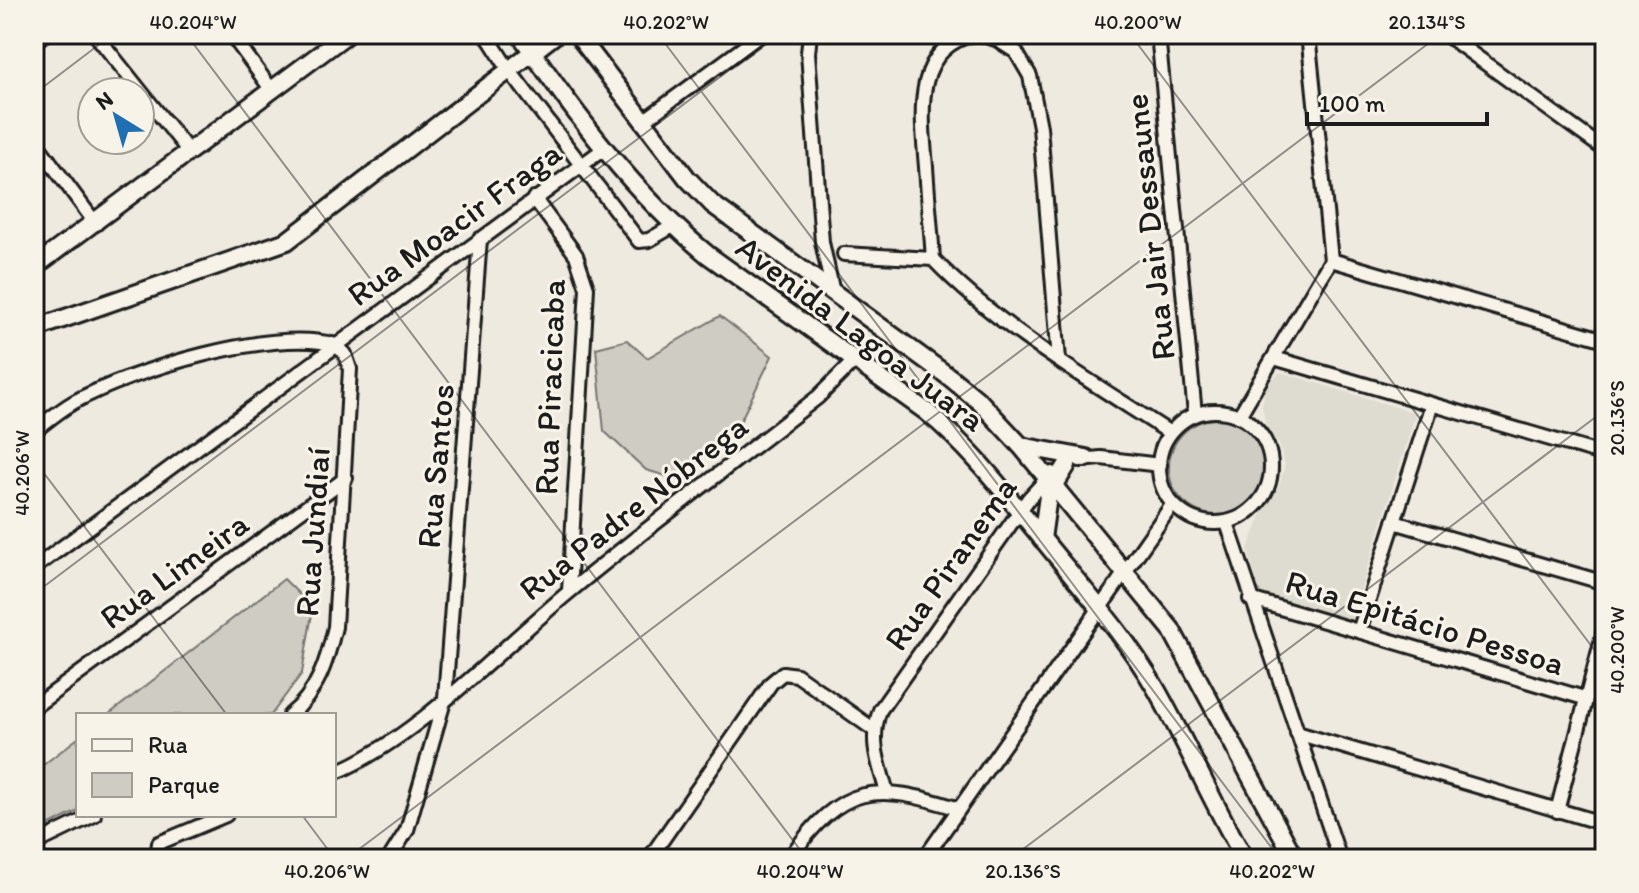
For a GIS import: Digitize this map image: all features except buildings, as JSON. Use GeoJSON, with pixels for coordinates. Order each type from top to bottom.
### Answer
{"type":"FeatureCollection","features":[{"type":"Feature","properties":{"kind":"main road"},"geometry":{"type":"LineString","coordinates":[[34,267],[96,224],[347,34]]}},
{"type":"Feature","properties":{"kind":"main road","name":"Avenida Lagoa Juara"},"geometry":{"type":"LineString","coordinates":[[520,34],[605,148],[673,226],[956,436],[1099,607],[1156,688],[1206,792],[1245,859]]}},
{"type":"Feature","properties":{"kind":"main road"},"geometry":{"type":"LineString","coordinates":[[34,329],[287,241],[556,34]]}},
{"type":"Feature","properties":{"kind":"main road","name":"Avenida Lagoa Juara"},"geometry":{"type":"LineString","coordinates":[[577,34],[642,122],[712,204],[834,296],[952,379],[980,402],[1021,446],[1171,629],[1295,859]]}},
{"type":"Feature","properties":{"kind":"main road"},"geometry":{"type":"LineString","coordinates":[[1021,446],[1086,458]]}},
{"type":"Feature","properties":{"kind":"main road"},"geometry":{"type":"LineString","coordinates":[[1042,539],[1049,482],[1067,465]]}},
{"type":"Feature","properties":{"kind":"street"},"geometry":{"type":"LineString","coordinates":[[34,42],[45,34]]}},
{"type":"Feature","properties":{"kind":"street"},"geometry":{"type":"LineString","coordinates":[[95,34],[190,153]]}},
{"type":"Feature","properties":{"kind":"street"},"geometry":{"type":"LineString","coordinates":[[231,34],[271,89]]}},
{"type":"Feature","properties":{"kind":"street"},"geometry":{"type":"LineString","coordinates":[[486,34],[509,70],[639,241],[649,240],[673,226]]}},
{"type":"Feature","properties":{"kind":"street"},"geometry":{"type":"LineString","coordinates":[[642,122],[762,34]]}},
{"type":"Feature","properties":{"kind":"street"},"geometry":{"type":"LineString","coordinates":[[810,34],[808,53],[824,260],[834,296]]}},
{"type":"Feature","properties":{"kind":"street"},"geometry":{"type":"LineString","coordinates":[[1059,360],[1040,127],[1030,76],[1016,52],[996,39],[977,34],[947,45],[937,57],[927,75],[921,104],[933,259],[962,289],[1059,360],[1170,433]]}},
{"type":"Feature","properties":{"kind":"street","name":"Rua Jair Dessaune"},"geometry":{"type":"LineString","coordinates":[[1158,34],[1195,414]]}},
{"type":"Feature","properties":{"kind":"street"},"geometry":{"type":"LineString","coordinates":[[1239,416],[1331,260],[1308,34]]}},
{"type":"Feature","properties":{"kind":"street"},"geometry":{"type":"LineString","coordinates":[[1445,34],[1605,150]]}},
{"type":"Feature","properties":{"kind":"street"},"geometry":{"type":"LineString","coordinates":[[34,140],[96,224]]}},
{"type":"Feature","properties":{"kind":"street","name":"Rua Moacir Fraga"},"geometry":{"type":"LineString","coordinates":[[34,568],[605,148]]}},
{"type":"Feature","properties":{"kind":"street","name":"Rua Piracicaba"},"geometry":{"type":"LineString","coordinates":[[534,198],[576,255],[587,288],[569,591]]}},
{"type":"Feature","properties":{"kind":"street","name":"Rua Santos"},"geometry":{"type":"LineString","coordinates":[[389,859],[407,830],[445,698],[480,239]]}},
{"type":"Feature","properties":{"kind":"street"},"geometry":{"type":"LineString","coordinates":[[844,254],[933,259]]}},
{"type":"Feature","properties":{"kind":"street"},"geometry":{"type":"LineString","coordinates":[[1331,260],[1605,340]]}},
{"type":"Feature","properties":{"kind":"street"},"geometry":{"type":"LineString","coordinates":[[34,431],[72,403],[106,387],[233,347],[292,339],[336,345]]}},
{"type":"Feature","properties":{"kind":"street","name":"Rua Jundiaí"},"geometry":{"type":"LineString","coordinates":[[292,713],[305,702],[327,664],[335,627],[350,369],[345,354],[336,345]]}},
{"type":"Feature","properties":{"kind":"street"},"geometry":{"type":"LineString","coordinates":[[1274,358],[1431,407],[1605,455]]}},
{"type":"Feature","properties":{"kind":"street","name":"Rua Padre Nóbrega"},"geometry":{"type":"LineString","coordinates":[[336,772],[366,760],[445,698],[569,591],[818,397],[855,360]]}},
{"type":"Feature","properties":{"kind":"street"},"geometry":{"type":"LineString","coordinates":[[1359,631],[1431,407]]}},
{"type":"Feature","properties":{"kind":"street"},"geometry":{"type":"LineString","coordinates":[[1227,412],[1239,416],[1264,438],[1271,472],[1262,496],[1251,508],[1227,523],[1197,520],[1172,505],[1161,484],[1161,451],[1170,433],[1195,414],[1227,412]]}},
{"type":"Feature","properties":{"kind":"street","name":"Rua Piranema"},"geometry":{"type":"LineString","coordinates":[[1067,465],[1086,458],[1160,465]]}},
{"type":"Feature","properties":{"kind":"street","name":"Rua Limeira"},"geometry":{"type":"LineString","coordinates":[[34,707],[346,478]]}},
{"type":"Feature","properties":{"kind":"street","name":"Rua Piranema"},"geometry":{"type":"LineString","coordinates":[[873,729],[880,710],[1020,511],[1049,482]]}},
{"type":"Feature","properties":{"kind":"street"},"geometry":{"type":"LineString","coordinates":[[924,859],[1172,505]]}},
{"type":"Feature","properties":{"kind":"street"},"geometry":{"type":"LineString","coordinates":[[1394,522],[1605,583]]}},
{"type":"Feature","properties":{"kind":"street"},"geometry":{"type":"LineString","coordinates":[[1227,523],[1250,599],[1340,859]]}},
{"type":"Feature","properties":{"kind":"street","name":"Rua Epitácio Pessoa"},"geometry":{"type":"LineString","coordinates":[[1250,599],[1584,698]]}},
{"type":"Feature","properties":{"kind":"street"},"geometry":{"type":"LineString","coordinates":[[1557,811],[1605,627]]}},
{"type":"Feature","properties":{"kind":"street"},"geometry":{"type":"LineString","coordinates":[[649,859],[771,683],[783,673],[797,675],[873,729],[887,792]]}},
{"type":"Feature","properties":{"kind":"street"},"geometry":{"type":"LineString","coordinates":[[1297,733],[1605,824]]}},
{"type":"Feature","properties":{"kind":"street"},"geometry":{"type":"LineString","coordinates":[[789,859],[810,830],[834,808],[857,795],[887,792],[959,809]]}},
{"type":"Feature","properties":{"kind":"street"},"geometry":{"type":"LineString","coordinates":[[34,844],[90,817]]}},
{"type":"Feature","properties":{"kind":"street"},"geometry":{"type":"LineString","coordinates":[[157,859],[159,843],[168,836],[220,817]]}},
{"type":"Feature","properties":{"kind":"shaded area"},"geometry":{"type":"Polygon","coordinates":[[[1280,372],[1416,413],[1351,620],[1259,592],[1248,549],[1260,518],[1280,484],[1285,464],[1279,444],[1266,426],[1262,406],[1265,387],[1280,372]]]}},
{"type":"Feature","properties":{"kind":"green space"},"geometry":{"type":"Polygon","coordinates":[[[720,316],[772,356],[735,432],[673,478],[646,470],[604,431],[596,348],[627,340],[647,358],[720,316]]]}},
{"type":"Feature","properties":{"kind":"green space"},"geometry":{"type":"Polygon","coordinates":[[[1217,419],[1235,422],[1251,433],[1262,449],[1265,467],[1262,485],[1251,501],[1235,512],[1217,515],[1199,512],[1183,501],[1172,485],[1169,467],[1172,449],[1183,433],[1199,422],[1217,419]]]}},
{"type":"Feature","properties":{"kind":"green space"},"geometry":{"type":"Polygon","coordinates":[[[284,579],[313,608],[302,673],[272,713],[111,713],[284,579]]]}},
{"type":"Feature","properties":{"kind":"green space"},"geometry":{"type":"Polygon","coordinates":[[[76,740],[76,812],[34,833],[34,772],[76,740]]]}}]}
